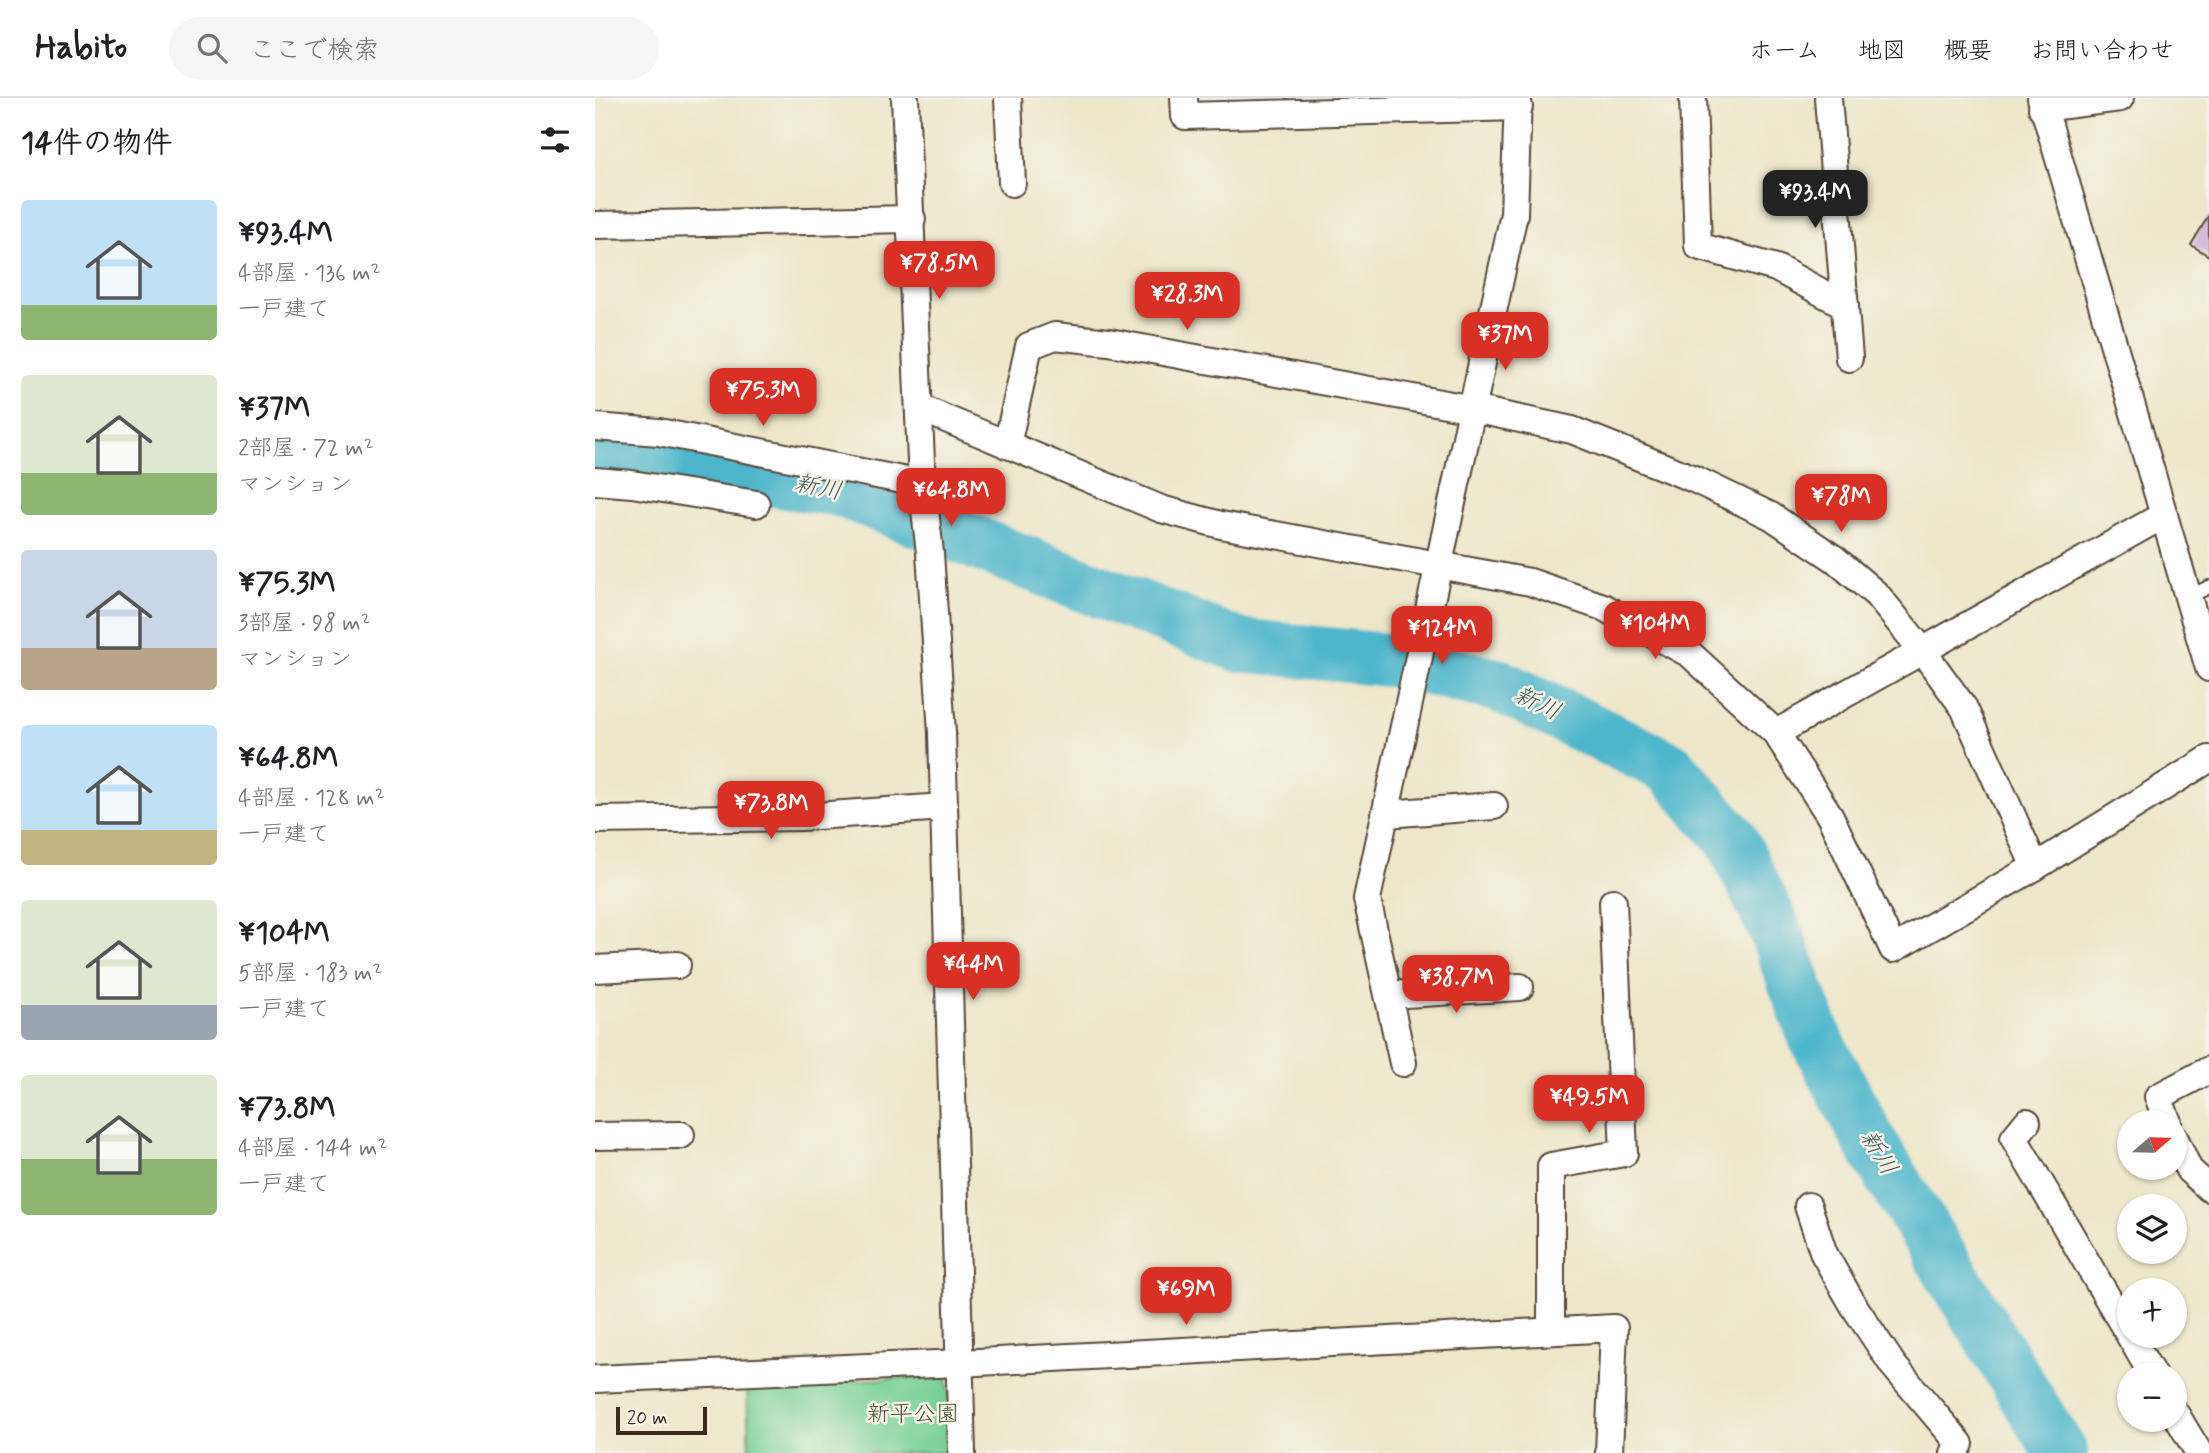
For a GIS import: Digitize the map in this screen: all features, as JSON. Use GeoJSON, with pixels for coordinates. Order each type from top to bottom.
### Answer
{"type":"FeatureCollection","features":[{"type":"Feature","properties":{"kind":"street"},"geometry":{"type":"LineString","coordinates":[[905,98],[924,496],[942,733],[962,1453]]}},
{"type":"Feature","properties":{"kind":"street"},"geometry":{"type":"LineString","coordinates":[[1007,98],[1012,183]]}},
{"type":"Feature","properties":{"kind":"street"},"geometry":{"type":"LineString","coordinates":[[1184,98],[1185,116],[1519,103],[1514,215],[1367,899],[1403,1063]]}},
{"type":"Feature","properties":{"kind":"street"},"geometry":{"type":"LineString","coordinates":[[1693,98],[1698,246],[1776,268],[1845,305]]}},
{"type":"Feature","properties":{"kind":"street"},"geometry":{"type":"LineString","coordinates":[[1828,98],[1849,358]]}},
{"type":"Feature","properties":{"kind":"street"},"geometry":{"type":"LineString","coordinates":[[2120,98],[2042,103],[2164,515],[2199,592],[2209,668]]}},
{"type":"Feature","properties":{"kind":"street"},"geometry":{"type":"LineString","coordinates":[[595,225],[912,219]]}},
{"type":"Feature","properties":{"kind":"street"},"geometry":{"type":"LineString","coordinates":[[1007,445],[1029,346],[1055,336],[1109,342],[1473,409],[1572,430],[1693,479],[1771,516],[1835,559],[1877,594],[1964,708],[2035,867]]}},
{"type":"Feature","properties":{"kind":"street"},"geometry":{"type":"LineString","coordinates":[[919,408],[1161,509],[1221,525],[1530,582],[1603,607],[1690,654],[1776,733],[1830,816],[1893,949],[2035,867],[2209,759]]}},
{"type":"Feature","properties":{"kind":"street"},"geometry":{"type":"LineString","coordinates":[[595,426],[659,432],[924,496]]}},
{"type":"Feature","properties":{"kind":"street"},"geometry":{"type":"LineString","coordinates":[[595,481],[632,484],[756,504]]}},
{"type":"Feature","properties":{"kind":"street"},"geometry":{"type":"LineString","coordinates":[[1776,733],[2164,515]]}},
{"type":"Feature","properties":{"kind":"street"},"geometry":{"type":"LineString","coordinates":[[1386,814],[1493,806]]}},
{"type":"Feature","properties":{"kind":"street"},"geometry":{"type":"LineString","coordinates":[[595,820],[801,817],[944,807]]}},
{"type":"Feature","properties":{"kind":"street"},"geometry":{"type":"LineString","coordinates":[[1551,1331],[1551,1166],[1624,1153],[1613,902]]}},
{"type":"Feature","properties":{"kind":"street"},"geometry":{"type":"LineString","coordinates":[[595,970],[677,965]]}},
{"type":"Feature","properties":{"kind":"street"},"geometry":{"type":"LineString","coordinates":[[1388,995],[1520,987]]}},
{"type":"Feature","properties":{"kind":"street"},"geometry":{"type":"LineString","coordinates":[[2163,1110],[2158,1097],[2209,1070]]}},
{"type":"Feature","properties":{"kind":"street"},"geometry":{"type":"LineString","coordinates":[[2027,1122],[2014,1138],[2145,1362]]}},
{"type":"Feature","properties":{"kind":"street"},"geometry":{"type":"LineString","coordinates":[[595,1136],[681,1135]]}},
{"type":"Feature","properties":{"kind":"street"},"geometry":{"type":"LineString","coordinates":[[2187,1166],[2209,1188]]}},
{"type":"Feature","properties":{"kind":"street"},"geometry":{"type":"LineString","coordinates":[[1808,1206],[1824,1254],[1854,1306],[1893,1365],[1960,1444],[1954,1453]]}},
{"type":"Feature","properties":{"kind":"street"},"geometry":{"type":"LineString","coordinates":[[595,1379],[959,1363],[1614,1328],[1609,1453]]}},
{"type":"Feature","properties":{"kind":"street"},"geometry":{"type":"LineString","coordinates":[[2186,1432],[2199,1453]]}},
{"type":"Feature","properties":{"kind":"green space","name":"新平公園"},"geometry":{"type":"Polygon","coordinates":[[[947,1376],[954,1453],[749,1453],[747,1385],[947,1376]]]}},
{"type":"Feature","properties":{"kind":"building"},"geometry":{"type":"Polygon","coordinates":[[[2209,215],[2209,256],[2191,245],[2209,215]]]}},
{"type":"Feature","properties":{"kind":"waterway","name":"新川"},"geometry":{"type":"LineString","coordinates":[[595,453],[840,490],[1238,645],[1397,661],[1500,686],[1670,768],[1731,838],[1774,928],[1815,1037],[1869,1140],[2061,1453]]}}]}
